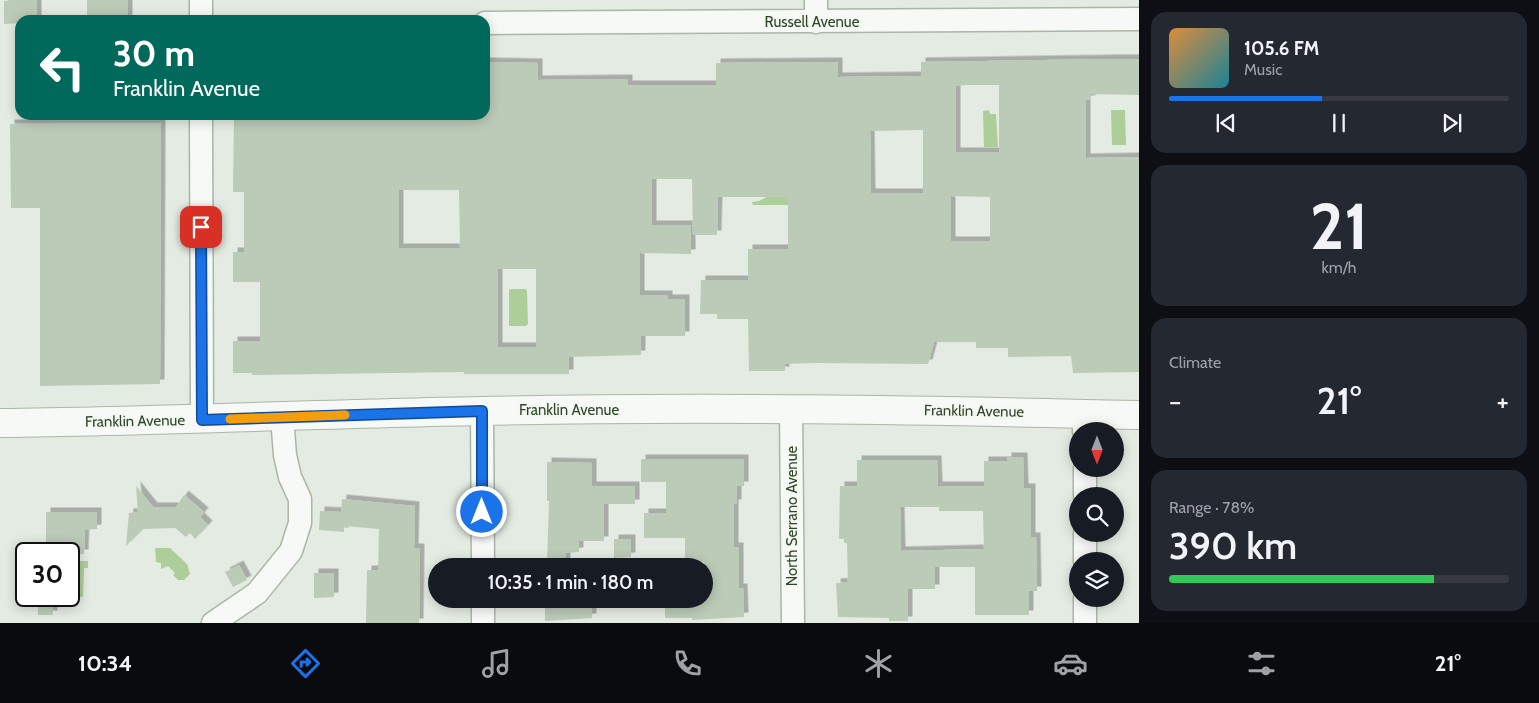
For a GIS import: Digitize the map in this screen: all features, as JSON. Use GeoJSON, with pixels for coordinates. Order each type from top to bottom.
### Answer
{"type":"FeatureCollection","features":[{"type":"Feature","properties":{"kind":"street"},"geometry":{"type":"LineString","coordinates":[[201,0],[201,15]]}},
{"type":"Feature","properties":{"kind":"street","name":"Russell Avenue"},"geometry":{"type":"LineString","coordinates":[[490,23],[816,11],[1139,20]]}},
{"type":"Feature","properties":{"kind":"street"},"geometry":{"type":"LineString","coordinates":[[201,120],[202,420]]}},
{"type":"Feature","properties":{"kind":"street","name":"North Serrano Avenue"},"geometry":{"type":"LineString","coordinates":[[791,410],[793,623]]}},
{"type":"Feature","properties":{"kind":"street","name":"Franklin Avenue"},"geometry":{"type":"LineString","coordinates":[[0,423],[202,420],[482,411],[948,410],[1084,422],[1139,415]]}},
{"type":"Feature","properties":{"kind":"street"},"geometry":{"type":"LineString","coordinates":[[482,411],[483,558]]}},
{"type":"Feature","properties":{"kind":"street"},"geometry":{"type":"LineString","coordinates":[[212,623],[257,592],[291,551],[300,523],[300,500],[290,477],[285,455],[282,417]]}},
{"type":"Feature","properties":{"kind":"street"},"geometry":{"type":"LineString","coordinates":[[1085,607],[1085,623]]}},
{"type":"Feature","properties":{"kind":"street"},"geometry":{"type":"LineString","coordinates":[[483,608],[483,623]]}},
{"type":"Feature","properties":{"kind":"shaded area"},"geometry":{"type":"Polygon","coordinates":[[[989,110],[990,114],[996,114],[998,147],[984,147],[983,111],[989,110]]]}},
{"type":"Feature","properties":{"kind":"shaded area"},"geometry":{"type":"Polygon","coordinates":[[[1111,110],[1125,110],[1126,145],[1112,145],[1111,110]]]}},
{"type":"Feature","properties":{"kind":"shaded area"},"geometry":{"type":"Polygon","coordinates":[[[788,186],[792,205],[753,205],[752,202],[759,201],[788,186]]]}},
{"type":"Feature","properties":{"kind":"shaded area"},"geometry":{"type":"Polygon","coordinates":[[[526,289],[527,291],[528,324],[526,326],[509,326],[509,290],[526,289]]]}},
{"type":"Feature","properties":{"kind":"shaded area"},"geometry":{"type":"Polygon","coordinates":[[[155,548],[170,548],[187,564],[190,574],[184,580],[178,580],[173,575],[175,573],[168,566],[161,569],[161,563],[156,562],[155,548]]]}},
{"type":"Feature","properties":{"kind":"shaded area"},"geometry":{"type":"Polygon","coordinates":[[[80,561],[88,561],[88,568],[84,568],[83,597],[80,597],[80,561]]]}},
{"type":"Feature","properties":{"kind":"building"},"geometry":{"type":"Polygon","coordinates":[[[37,0],[37,15],[15,15],[15,23],[4,24],[4,1],[37,0]]]}},
{"type":"Feature","properties":{"kind":"building"},"geometry":{"type":"Polygon","coordinates":[[[87,0],[128,0],[128,15],[87,15],[87,0]]]}},
{"type":"Feature","properties":{"kind":"building"},"geometry":{"type":"Polygon","coordinates":[[[1139,59],[1139,95],[1091,94],[1091,100],[1086,100],[1086,158],[1139,157],[1139,372],[1073,373],[1071,356],[1008,357],[1008,348],[976,348],[976,342],[934,342],[928,364],[785,364],[785,371],[749,371],[748,319],[717,319],[717,314],[700,314],[701,280],[748,280],[748,249],[788,249],[788,197],[718,197],[717,235],[693,235],[692,179],[652,179],[652,225],[691,225],[691,254],[640,253],[640,295],[668,295],[668,299],[685,299],[685,336],[641,336],[641,355],[569,357],[569,374],[464,374],[464,372],[252,375],[252,373],[233,373],[233,341],[260,341],[260,282],[233,282],[233,252],[244,252],[244,192],[233,192],[234,120],[490,120],[490,62],[538,63],[538,80],[628,79],[628,85],[716,85],[716,63],[838,62],[838,77],[921,76],[921,62],[1139,59]],[[999,85],[956,86],[956,152],[999,152],[999,85]],[[923,130],[870,131],[871,193],[923,193],[923,130]],[[399,190],[399,248],[460,248],[459,190],[399,190]],[[951,196],[951,241],[990,241],[990,197],[951,196]],[[498,269],[498,347],[536,347],[536,269],[498,269]]]}},
{"type":"Feature","properties":{"kind":"building"},"geometry":{"type":"Polygon","coordinates":[[[161,123],[160,384],[40,386],[40,208],[11,208],[10,124],[161,123]]]}},
{"type":"Feature","properties":{"kind":"building"},"geometry":{"type":"Polygon","coordinates":[[[1007,457],[1023,457],[1024,488],[1031,488],[1031,537],[1036,537],[1037,591],[1029,591],[1029,615],[975,615],[975,567],[935,567],[935,589],[908,589],[908,621],[889,621],[889,618],[838,617],[836,583],[848,582],[847,543],[844,543],[844,539],[839,539],[840,486],[857,486],[857,460],[937,460],[938,486],[984,486],[984,461],[1007,461],[1007,457]],[[900,507],[901,551],[984,549],[983,511],[939,511],[939,507],[900,507]]]}},
{"type":"Feature","properties":{"kind":"building"},"geometry":{"type":"Polygon","coordinates":[[[641,459],[744,459],[744,486],[737,486],[737,504],[734,504],[734,547],[739,547],[739,588],[743,588],[744,617],[692,620],[692,618],[665,618],[665,608],[713,608],[713,558],[685,558],[685,538],[644,538],[644,513],[666,513],[666,482],[641,482],[641,459]]]}},
{"type":"Feature","properties":{"kind":"building"},"geometry":{"type":"Polygon","coordinates":[[[547,462],[592,463],[592,486],[635,486],[635,504],[604,504],[604,541],[579,541],[579,552],[566,553],[566,558],[547,558],[549,501],[547,501],[547,462]]]}},
{"type":"Feature","properties":{"kind":"building"},"geometry":{"type":"Polygon","coordinates":[[[136,486],[153,507],[176,507],[184,495],[204,512],[200,517],[208,525],[195,539],[190,533],[186,537],[175,528],[143,529],[126,546],[129,513],[138,512],[136,486]]]}},
{"type":"Feature","properties":{"kind":"building"},"geometry":{"type":"Polygon","coordinates":[[[342,499],[415,506],[414,548],[420,548],[419,623],[366,623],[367,570],[378,570],[379,529],[344,526],[344,532],[319,530],[320,511],[341,512],[342,499]]]}},
{"type":"Feature","properties":{"kind":"building"},"geometry":{"type":"Polygon","coordinates":[[[46,512],[97,512],[97,529],[85,530],[84,554],[80,554],[80,542],[46,542],[46,512]]]}},
{"type":"Feature","properties":{"kind":"building"},"geometry":{"type":"Polygon","coordinates":[[[614,539],[631,539],[631,557],[614,558],[614,539]]]}},
{"type":"Feature","properties":{"kind":"building"},"geometry":{"type":"Polygon","coordinates":[[[239,565],[247,580],[233,587],[225,572],[239,565]]]}},
{"type":"Feature","properties":{"kind":"building"},"geometry":{"type":"Polygon","coordinates":[[[314,573],[334,573],[334,597],[314,598],[314,573]]]}},
{"type":"Feature","properties":{"kind":"building"},"geometry":{"type":"Polygon","coordinates":[[[38,607],[53,607],[53,615],[38,615],[38,607]]]}},
{"type":"Feature","properties":{"kind":"building"},"geometry":{"type":"Polygon","coordinates":[[[545,608],[592,608],[592,618],[545,621],[545,608]]]}},
{"type":"Feature","properties":{"kind":"slow traffic"},"geometry":{"type":"LineString","coordinates":[[230,419],[345,415]]}},
{"type":"Feature","properties":{"kind":"route"},"geometry":{"type":"LineString","coordinates":[[201,227],[202,420],[482,411],[482,512]]}}]}
